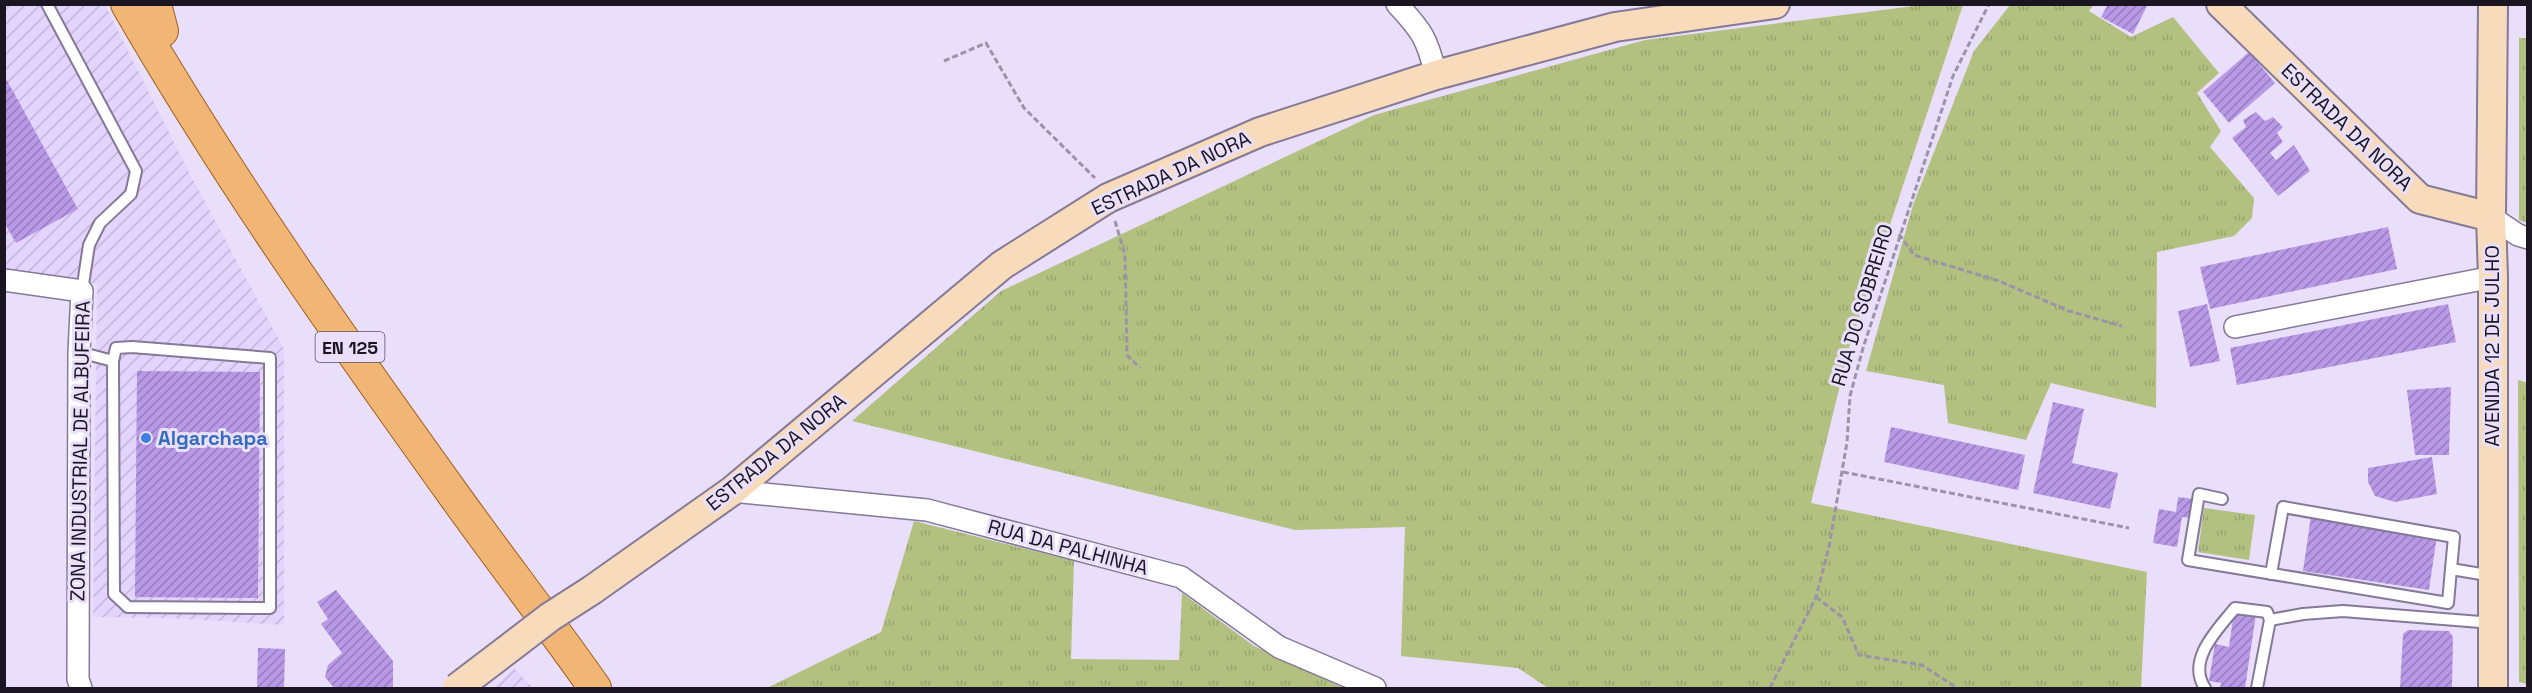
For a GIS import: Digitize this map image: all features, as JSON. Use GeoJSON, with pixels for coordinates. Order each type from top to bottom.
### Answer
{"type":"FeatureCollection","features":[{"type":"Feature","properties":{"kind":"main road","name":"EN 125"},"geometry":{"type":"LineString","coordinates":[[127,4],[213,148],[301,278],[456,498],[592,684]]}},
{"type":"Feature","properties":{"kind":"main road","name":"EN 125"},"geometry":{"type":"LineString","coordinates":[[145,4],[159,18],[275,211],[467,492],[592,684]]}},
{"type":"Feature","properties":{"kind":"street"},"geometry":{"type":"LineString","coordinates":[[1397,4],[1422,31],[1436,75]]}},
{"type":"Feature","properties":{"kind":"street","name":"ESTRADA DA NORA"},"geometry":{"type":"LineString","coordinates":[[457,688],[550,617],[732,491],[1002,265],[1108,198],[1260,132],[1436,75],[1615,27],[1775,4]]}},
{"type":"Feature","properties":{"kind":"street","name":"ESTRADA DA NORA"},"geometry":{"type":"LineString","coordinates":[[2221,4],[2421,199],[2491,217]]}},
{"type":"Feature","properties":{"kind":"street","name":"AVENIDA 12 DE JULHO"},"geometry":{"type":"LineString","coordinates":[[2493,4],[2491,217],[2493,688]]}},
{"type":"Feature","properties":{"kind":"street"},"geometry":{"type":"LineString","coordinates":[[2491,217],[2518,235],[2528,238]]}},
{"type":"Feature","properties":{"kind":"street"},"geometry":{"type":"LineString","coordinates":[[2235,327],[2493,277]]}},
{"type":"Feature","properties":{"kind":"street","name":"ZONA INDUSTRIAL DE ALBUFEIRA"},"geometry":{"type":"LineString","coordinates":[[4,280],[82,291],[79,352],[78,679],[81,688]]}},
{"type":"Feature","properties":{"kind":"street","name":"RUA DA PALHINHA"},"geometry":{"type":"LineString","coordinates":[[732,491],[927,510],[1180,577],[1280,647],[1375,688]]}},
{"type":"Feature","properties":{"kind":"lane"},"geometry":{"type":"LineString","coordinates":[[47,4],[136,171],[130,194],[100,222],[89,245],[82,291]]}},
{"type":"Feature","properties":{"kind":"lane"},"geometry":{"type":"LineString","coordinates":[[132,347],[270,358],[270,608],[128,607],[114,594],[112,361],[116,348],[132,347]]}},
{"type":"Feature","properties":{"kind":"lane"},"geometry":{"type":"LineString","coordinates":[[79,352],[112,361]]}},
{"type":"Feature","properties":{"kind":"lane"},"geometry":{"type":"LineString","coordinates":[[2222,499],[2199,494],[2188,560],[2271,574],[2448,603],[2454,537],[2283,507],[2271,574]]}},
{"type":"Feature","properties":{"kind":"lane"},"geometry":{"type":"LineString","coordinates":[[2451,570],[2493,576]]}},
{"type":"Feature","properties":{"kind":"lane"},"geometry":{"type":"LineString","coordinates":[[2205,688],[2200,680],[2202,650],[2235,608],[2267,612],[2270,620],[2256,688]]}},
{"type":"Feature","properties":{"kind":"lane"},"geometry":{"type":"LineString","coordinates":[[2270,620],[2303,614],[2343,611],[2493,623]]}},
{"type":"Feature","properties":{"kind":"path","name":"RUA DO SOBREIRO"},"geometry":{"type":"LineString","coordinates":[[1770,688],[1816,597],[1829,547],[1842,472],[1847,442],[1850,396],[1899,234],[1953,76],[1989,4]]}},
{"type":"Feature","properties":{"kind":"path"},"geometry":{"type":"LineString","coordinates":[[944,62],[986,43],[1024,108],[1102,185],[1125,255],[1127,355],[1140,368]]}},
{"type":"Feature","properties":{"kind":"path"},"geometry":{"type":"LineString","coordinates":[[1899,234],[1914,255],[1999,281],[2069,311],[2122,326]]}},
{"type":"Feature","properties":{"kind":"path"},"geometry":{"type":"LineString","coordinates":[[1842,472],[2129,528]]}},
{"type":"Feature","properties":{"kind":"path"},"geometry":{"type":"LineString","coordinates":[[1816,597],[1842,616],[1859,655],[1922,666],[1957,688]]}},
{"type":"Feature","properties":{"kind":"shaded area"},"geometry":{"type":"Polygon","coordinates":[[[4,5],[105,5],[190,174],[284,349],[284,625],[171,618],[93,617],[97,284],[5,269],[4,5]]]}},
{"type":"Feature","properties":{"kind":"shaded area"},"geometry":{"type":"Polygon","coordinates":[[[514,668],[533,688],[493,688],[514,668]]]}},
{"type":"Feature","properties":{"kind":"green space"},"geometry":{"type":"Polygon","coordinates":[[[1922,5],[1963,5],[1850,345],[1811,503],[2147,572],[2141,688],[1548,688],[1518,668],[1401,656],[1405,527],[1295,530],[852,421],[1001,291],[1374,115],[1645,40],[1922,5]]]}},
{"type":"Feature","properties":{"kind":"green space"},"geometry":{"type":"Polygon","coordinates":[[[2010,5],[2093,5],[2089,11],[2131,37],[2173,17],[2219,73],[2197,93],[2221,131],[2210,147],[2254,198],[2252,218],[2234,236],[2157,252],[2156,408],[2051,383],[2026,440],[1948,423],[1944,385],[1866,371],[1913,205],[1974,51],[2010,5]]]}},
{"type":"Feature","properties":{"kind":"green space"},"geometry":{"type":"Polygon","coordinates":[[[2519,38],[2528,38],[2527,223],[2519,220],[2519,38]]]}},
{"type":"Feature","properties":{"kind":"green space"},"geometry":{"type":"Polygon","coordinates":[[[2518,380],[2528,383],[2527,684],[2519,682],[2518,380]]]}},
{"type":"Feature","properties":{"kind":"green space"},"geometry":{"type":"Polygon","coordinates":[[[2204,508],[2255,515],[2249,560],[2198,552],[2204,508]]]}},
{"type":"Feature","properties":{"kind":"green space"},"geometry":{"type":"Polygon","coordinates":[[[914,521],[1074,561],[1071,659],[1179,660],[1182,593],[1254,646],[1343,688],[767,688],[881,632],[914,521]]]}},
{"type":"Feature","properties":{"kind":"building"},"geometry":{"type":"Polygon","coordinates":[[[2108,4],[2148,4],[2133,34],[2101,17],[2108,4]]]}},
{"type":"Feature","properties":{"kind":"building"},"geometry":{"type":"Polygon","coordinates":[[[2249,52],[2275,83],[2229,123],[2203,92],[2249,52]]]}},
{"type":"Feature","properties":{"kind":"building"},"geometry":{"type":"Polygon","coordinates":[[[4,75],[78,209],[16,243],[4,222],[4,75]]]}},
{"type":"Feature","properties":{"kind":"building"},"geometry":{"type":"Polygon","coordinates":[[[2256,112],[2265,121],[2273,117],[2283,127],[2277,133],[2283,142],[2270,153],[2276,160],[2294,145],[2310,171],[2278,196],[2232,138],[2246,127],[2243,120],[2256,112]]]}},
{"type":"Feature","properties":{"kind":"building"},"geometry":{"type":"Polygon","coordinates":[[[2388,227],[2397,269],[2210,309],[2200,267],[2388,227]]]}},
{"type":"Feature","properties":{"kind":"building"},"geometry":{"type":"Polygon","coordinates":[[[2207,304],[2220,361],[2190,367],[2178,311],[2207,304]]]}},
{"type":"Feature","properties":{"kind":"building"},"geometry":{"type":"Polygon","coordinates":[[[2448,304],[2456,342],[2237,385],[2230,348],[2448,304]]]}},
{"type":"Feature","properties":{"kind":"building"},"geometry":{"type":"Polygon","coordinates":[[[137,371],[260,372],[258,598],[135,597],[137,371]]]}},
{"type":"Feature","properties":{"kind":"building"},"geometry":{"type":"Polygon","coordinates":[[[2451,387],[2449,455],[2415,455],[2407,390],[2451,387]]]}},
{"type":"Feature","properties":{"kind":"building"},"geometry":{"type":"Polygon","coordinates":[[[2053,402],[2084,409],[2072,463],[2118,473],[2110,509],[2033,493],[2053,402]]]}},
{"type":"Feature","properties":{"kind":"building"},"geometry":{"type":"Polygon","coordinates":[[[1891,427],[2025,455],[2018,490],[1884,462],[1891,427]]]}},
{"type":"Feature","properties":{"kind":"building"},"geometry":{"type":"Polygon","coordinates":[[[2432,457],[2437,494],[2395,502],[2375,496],[2368,482],[2368,468],[2432,457]]]}},
{"type":"Feature","properties":{"kind":"building"},"geometry":{"type":"Polygon","coordinates":[[[2178,497],[2194,499],[2190,518],[2182,517],[2177,547],[2153,543],[2159,509],[2176,512],[2178,497]]]}},
{"type":"Feature","properties":{"kind":"building"},"geometry":{"type":"Polygon","coordinates":[[[2311,516],[2437,535],[2429,590],[2303,571],[2311,516]]]}},
{"type":"Feature","properties":{"kind":"building"},"geometry":{"type":"Polygon","coordinates":[[[336,590],[393,661],[393,688],[334,688],[325,677],[328,665],[342,653],[321,624],[328,619],[317,602],[336,590]]]}},
{"type":"Feature","properties":{"kind":"building"},"geometry":{"type":"Polygon","coordinates":[[[2234,611],[2256,614],[2245,688],[2220,688],[2221,683],[2209,681],[2215,644],[2229,647],[2234,611]]]}},
{"type":"Feature","properties":{"kind":"building"},"geometry":{"type":"Polygon","coordinates":[[[2408,630],[2449,631],[2453,637],[2452,688],[2400,688],[2403,634],[2408,630]]]}},
{"type":"Feature","properties":{"kind":"building"},"geometry":{"type":"Polygon","coordinates":[[[258,648],[285,649],[284,688],[257,688],[258,648]]]}},
{"type":"Feature","properties":{"kind":"place","name":"Algarchapa"},"geometry":{"type":"Point","coordinates":[146,438]}}]}
